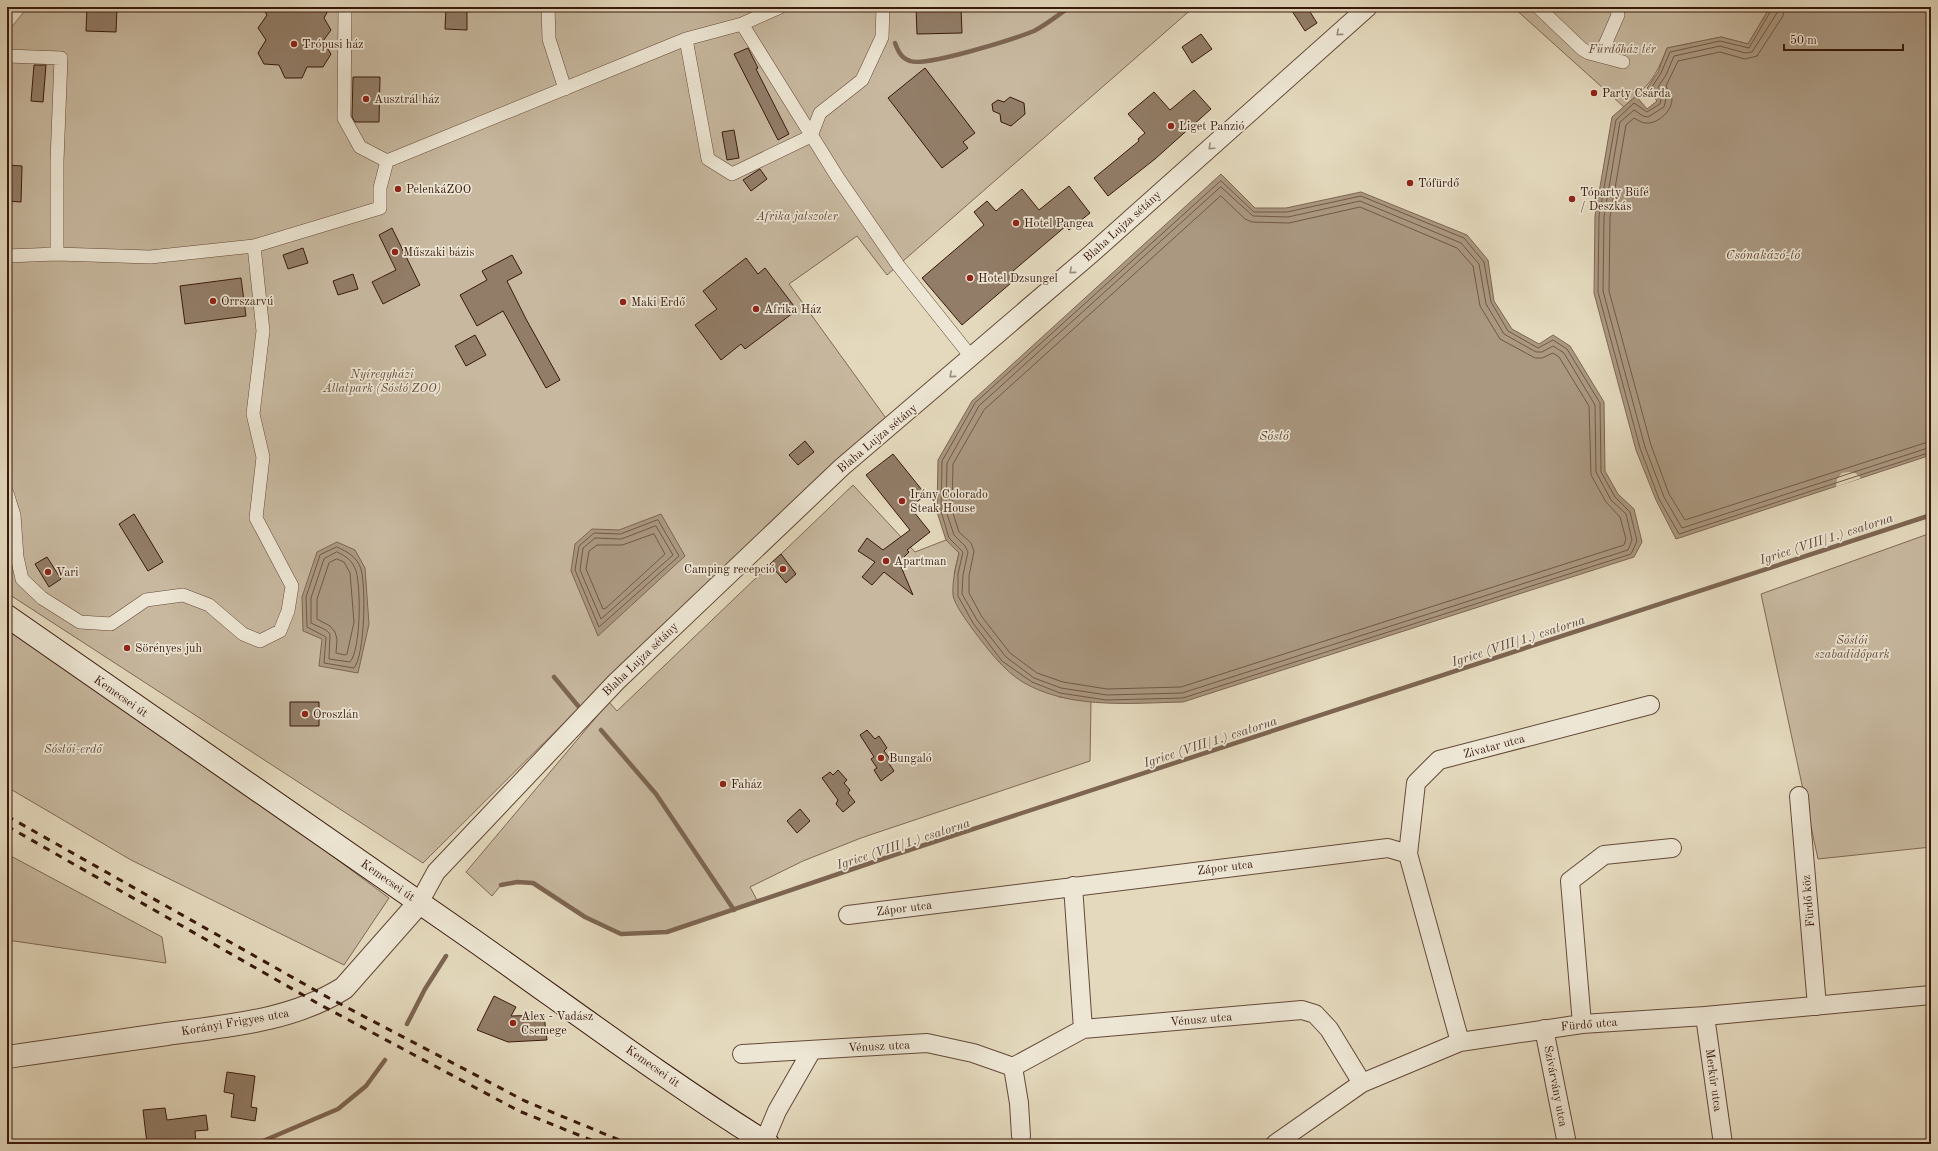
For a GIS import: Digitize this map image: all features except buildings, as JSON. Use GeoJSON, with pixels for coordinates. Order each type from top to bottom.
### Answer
{"type":"FeatureCollection","features":[{"type":"Feature","properties":{"kind":"main road","name":"Kemecsei út"},"geometry":{"type":"LineString","coordinates":[[7,616],[718,1112],[766,1143]]}},
{"type":"Feature","properties":{"kind":"main road","name":"Korányi Frigyes utca"},"geometry":{"type":"LineString","coordinates":[[7,1057],[222,1026],[297,1011],[329,998],[344,988],[419,902]]}},
{"type":"Feature","properties":{"kind":"street"},"geometry":{"type":"LineString","coordinates":[[7,22],[19,7]]}},
{"type":"Feature","properties":{"kind":"street"},"geometry":{"type":"LineString","coordinates":[[346,7],[344,118],[360,147],[387,161],[686,39],[742,24],[780,7]]}},
{"type":"Feature","properties":{"kind":"street"},"geometry":{"type":"LineString","coordinates":[[548,7],[549,39],[565,89]]}},
{"type":"Feature","properties":{"kind":"street"},"geometry":{"type":"LineString","coordinates":[[686,39],[708,159],[732,174],[811,136],[820,113],[862,80],[882,37],[883,7]]}},
{"type":"Feature","properties":{"kind":"street","name":"Blaha Lujza sétány"},"geometry":{"type":"LineString","coordinates":[[419,902],[436,872],[616,682],[842,467],[972,358],[1096,250],[1368,7]]}},
{"type":"Feature","properties":{"kind":"street"},"geometry":{"type":"LineString","coordinates":[[1600,56],[1618,15],[1617,7]]}},
{"type":"Feature","properties":{"kind":"street"},"geometry":{"type":"LineString","coordinates":[[1540,8],[1582,49],[1600,56],[1623,62]]}},
{"type":"Feature","properties":{"kind":"street"},"geometry":{"type":"LineString","coordinates":[[742,24],[838,178],[898,265],[972,358]]}},
{"type":"Feature","properties":{"kind":"street"},"geometry":{"type":"LineString","coordinates":[[7,56],[61,58],[57,161],[57,254]]}},
{"type":"Feature","properties":{"kind":"street"},"geometry":{"type":"LineString","coordinates":[[7,256],[57,254],[150,257],[254,246],[380,208],[380,188],[387,161]]}},
{"type":"Feature","properties":{"kind":"street"},"geometry":{"type":"LineString","coordinates":[[7,493],[14,515],[17,557],[22,580],[42,598],[80,622],[111,624],[146,600],[183,595],[209,606],[242,634],[260,641],[280,631],[288,611],[292,586],[256,518],[263,457],[253,414],[263,331],[254,246]]}},
{"type":"Feature","properties":{"kind":"street","name":"Zivatar utca"},"geometry":{"type":"LineString","coordinates":[[1408,854],[1416,783],[1439,760],[1650,705]]}},
{"type":"Feature","properties":{"kind":"street","name":"Fürdő köz"},"geometry":{"type":"LineString","coordinates":[[1799,796],[1817,1006]]}},
{"type":"Feature","properties":{"kind":"street","name":"Zápor utca"},"geometry":{"type":"LineString","coordinates":[[848,915],[1388,848],[1408,854]]}},
{"type":"Feature","properties":{"kind":"street"},"geometry":{"type":"LineString","coordinates":[[1582,1024],[1570,881],[1604,855],[1672,848]]}},
{"type":"Feature","properties":{"kind":"street"},"geometry":{"type":"LineString","coordinates":[[1408,854],[1460,1042]]}},
{"type":"Feature","properties":{"kind":"street"},"geometry":{"type":"LineString","coordinates":[[1073,886],[1083,1029]]}},
{"type":"Feature","properties":{"kind":"street","name":"Fürdő utca"},"geometry":{"type":"LineString","coordinates":[[1275,1144],[1362,1083],[1460,1042],[1582,1024],[1705,1016],[1931,996]]}},
{"type":"Feature","properties":{"kind":"street","name":"Vénusz utca"},"geometry":{"type":"LineString","coordinates":[[742,1054],[927,1043],[973,1054],[1013,1067],[1083,1029],[1302,1010],[1315,1014],[1329,1029],[1362,1083]]}},
{"type":"Feature","properties":{"kind":"street","name":"Merkúr utca"},"geometry":{"type":"LineString","coordinates":[[1705,1016],[1723,1144]]}},
{"type":"Feature","properties":{"kind":"street","name":"Szivárvány utca"},"geometry":{"type":"LineString","coordinates":[[1544,1029],[1567,1144]]}},
{"type":"Feature","properties":{"kind":"street"},"geometry":{"type":"LineString","coordinates":[[766,1143],[777,1112],[812,1050]]}},
{"type":"Feature","properties":{"kind":"street"},"geometry":{"type":"LineString","coordinates":[[1013,1067],[1021,1136]]}},
{"type":"Feature","properties":{"kind":"green space","name":"Nyíregyházi Állatpark (Sóstó ZOO)"},"geometry":{"type":"Polygon","coordinates":[[[7,7],[1194,7],[887,275],[857,236],[789,284],[888,421],[599,688],[423,863],[7,593],[7,7]]]}},
{"type":"Feature","properties":{"kind":"green space","name":"Fürdőház tér"},"geometry":{"type":"Polygon","coordinates":[[[1513,7],[1770,7],[1748,44],[1721,37],[1667,48],[1659,67],[1650,81],[1640,93],[1624,107],[1513,7]]]}},
{"type":"Feature","properties":{"kind":"green space"},"geometry":{"type":"Polygon","coordinates":[[[853,485],[915,552],[946,540],[959,553],[954,574],[1059,697],[1091,701],[1090,761],[861,838],[803,861],[750,887],[758,902],[667,932],[621,934],[585,917],[533,883],[517,882],[501,885],[492,896],[466,872],[609,702],[617,711],[853,485]]]}},
{"type":"Feature","properties":{"kind":"green space","name":"Sóstói szabadidőpark"},"geometry":{"type":"Polygon","coordinates":[[[1931,533],[1931,847],[1818,859],[1761,594],[1931,533]]]}},
{"type":"Feature","properties":{"kind":"green space","name":"Sóstói-erdő"},"geometry":{"type":"Polygon","coordinates":[[[7,625],[161,729],[389,898],[344,965],[131,860],[7,787],[7,625]]]}},
{"type":"Feature","properties":{"kind":"green space"},"geometry":{"type":"Polygon","coordinates":[[[7,854],[162,937],[166,963],[7,940],[7,854]]]}},
{"type":"Feature","properties":{"kind":"water","name":"Csónakázó-tó"},"geometry":{"type":"Polygon","coordinates":[[[1770,7],[1931,7],[1931,455],[1676,539],[1656,500],[1636,450],[1594,293],[1595,216],[1612,117],[1636,96],[1647,109],[1657,101],[1647,88],[1658,72],[1667,48],[1721,37],[1748,44],[1770,7]]]}},
{"type":"Feature","properties":{"kind":"water","name":"Sóstó"},"geometry":{"type":"Polygon","coordinates":[[[1221,174],[1255,208],[1286,208],[1361,192],[1467,235],[1488,260],[1494,301],[1512,329],[1539,344],[1553,335],[1570,346],[1604,402],[1605,471],[1618,494],[1634,509],[1642,542],[1634,557],[1183,702],[1105,703],[1086,701],[1048,693],[1030,686],[1015,677],[996,659],[977,635],[960,611],[954,599],[954,574],[959,553],[946,540],[937,512],[938,460],[972,401],[1221,174]]]}},
{"type":"Feature","properties":{"kind":"water"},"geometry":{"type":"Polygon","coordinates":[[[661,514],[685,556],[598,636],[571,571],[575,544],[592,529],[619,530],[661,514]]]}},
{"type":"Feature","properties":{"kind":"water"},"geometry":{"type":"Polygon","coordinates":[[[337,542],[355,550],[365,568],[369,624],[358,673],[319,666],[322,639],[303,631],[302,597],[317,552],[337,542]]]}},
{"type":"Feature","properties":{"kind":"pier"},"geometry":{"type":"Polygon","coordinates":[[[1842,473],[1855,473],[1861,478],[1836,487],[1837,479],[1842,473]]]}},
{"type":"Feature","properties":{"kind":"waterway"},"geometry":{"type":"LineString","coordinates":[[895,43],[900,54],[907,60],[919,62],[933,60],[990,46],[1034,31],[1070,7]]}},
{"type":"Feature","properties":{"kind":"waterway","name":"Igrice (VIII/1.) csatorna"},"geometry":{"type":"LineString","coordinates":[[501,885],[517,882],[533,883],[585,917],[621,934],[667,932],[894,855],[1931,515]]}},
{"type":"Feature","properties":{"kind":"waterway"},"geometry":{"type":"LineString","coordinates":[[554,677],[579,707]]}},
{"type":"Feature","properties":{"kind":"waterway"},"geometry":{"type":"LineString","coordinates":[[601,730],[656,794],[734,910]]}},
{"type":"Feature","properties":{"kind":"waterway","name":"Igrice (VIII/1.) csatorna"},"geometry":{"type":"LineString","coordinates":[[407,1024],[425,989],[446,956]]}},
{"type":"Feature","properties":{"kind":"waterway","name":"Igrice (VIII/1.) csatorna"},"geometry":{"type":"LineString","coordinates":[[256,1144],[338,1109],[366,1086],[385,1060]]}},
{"type":"Feature","properties":{"kind":"railway"},"geometry":{"type":"LineString","coordinates":[[7,816],[329,998],[525,1101],[629,1144]]}},
{"type":"Feature","properties":{"kind":"railway"},"geometry":{"type":"LineString","coordinates":[[7,826],[317,1003],[519,1111],[601,1144]]}},
{"type":"Feature","properties":{"kind":"place","name":"Trópusi ház"},"geometry":{"type":"Point","coordinates":[294,44]}},
{"type":"Feature","properties":{"kind":"place","name":"Party Csárda"},"geometry":{"type":"Point","coordinates":[1594,93]}},
{"type":"Feature","properties":{"kind":"place","name":"Ausztrál ház"},"geometry":{"type":"Point","coordinates":[366,99]}},
{"type":"Feature","properties":{"kind":"place","name":"Liget Panzió"},"geometry":{"type":"Point","coordinates":[1171,126]}},
{"type":"Feature","properties":{"kind":"place","name":"Tófürdő"},"geometry":{"type":"Point","coordinates":[1410,183]}},
{"type":"Feature","properties":{"kind":"place","name":"PelenkáZOO"},"geometry":{"type":"Point","coordinates":[398,189]}},
{"type":"Feature","properties":{"kind":"place","name":"Tóparty Büfé / Deszkás"},"geometry":{"type":"Point","coordinates":[1572,199]}},
{"type":"Feature","properties":{"kind":"place","name":"Hotel Pangea"},"geometry":{"type":"Point","coordinates":[1016,223]}},
{"type":"Feature","properties":{"kind":"place","name":"Műszaki bázis"},"geometry":{"type":"Point","coordinates":[395,252]}},
{"type":"Feature","properties":{"kind":"place","name":"Hotel Dzsungel"},"geometry":{"type":"Point","coordinates":[970,278]}},
{"type":"Feature","properties":{"kind":"place","name":"Orrszarvú"},"geometry":{"type":"Point","coordinates":[213,301]}},
{"type":"Feature","properties":{"kind":"place","name":"Maki Erdő"},"geometry":{"type":"Point","coordinates":[623,302]}},
{"type":"Feature","properties":{"kind":"place","name":"Afrika Ház"},"geometry":{"type":"Point","coordinates":[756,309]}},
{"type":"Feature","properties":{"kind":"place","name":"Irány Colorado Steak House"},"geometry":{"type":"Point","coordinates":[902,501]}},
{"type":"Feature","properties":{"kind":"place","name":"Apartman"},"geometry":{"type":"Point","coordinates":[886,561]}},
{"type":"Feature","properties":{"kind":"place","name":"Camping recepció"},"geometry":{"type":"Point","coordinates":[783,569]}},
{"type":"Feature","properties":{"kind":"place","name":"Vari"},"geometry":{"type":"Point","coordinates":[48,572]}},
{"type":"Feature","properties":{"kind":"place","name":"Sörényes juh"},"geometry":{"type":"Point","coordinates":[127,648]}},
{"type":"Feature","properties":{"kind":"place","name":"Oroszlán"},"geometry":{"type":"Point","coordinates":[305,714]}},
{"type":"Feature","properties":{"kind":"place","name":"Bungaló"},"geometry":{"type":"Point","coordinates":[881,758]}},
{"type":"Feature","properties":{"kind":"place","name":"Faház"},"geometry":{"type":"Point","coordinates":[723,784]}},
{"type":"Feature","properties":{"kind":"place","name":"Alex - Vadász Csemege"},"geometry":{"type":"Point","coordinates":[513,1023]}},
{"type":"Feature","properties":{"kind":"park label","name":"Afrika jatszoter"},"geometry":{"type":"Point","coordinates":[797,216]}}]}
